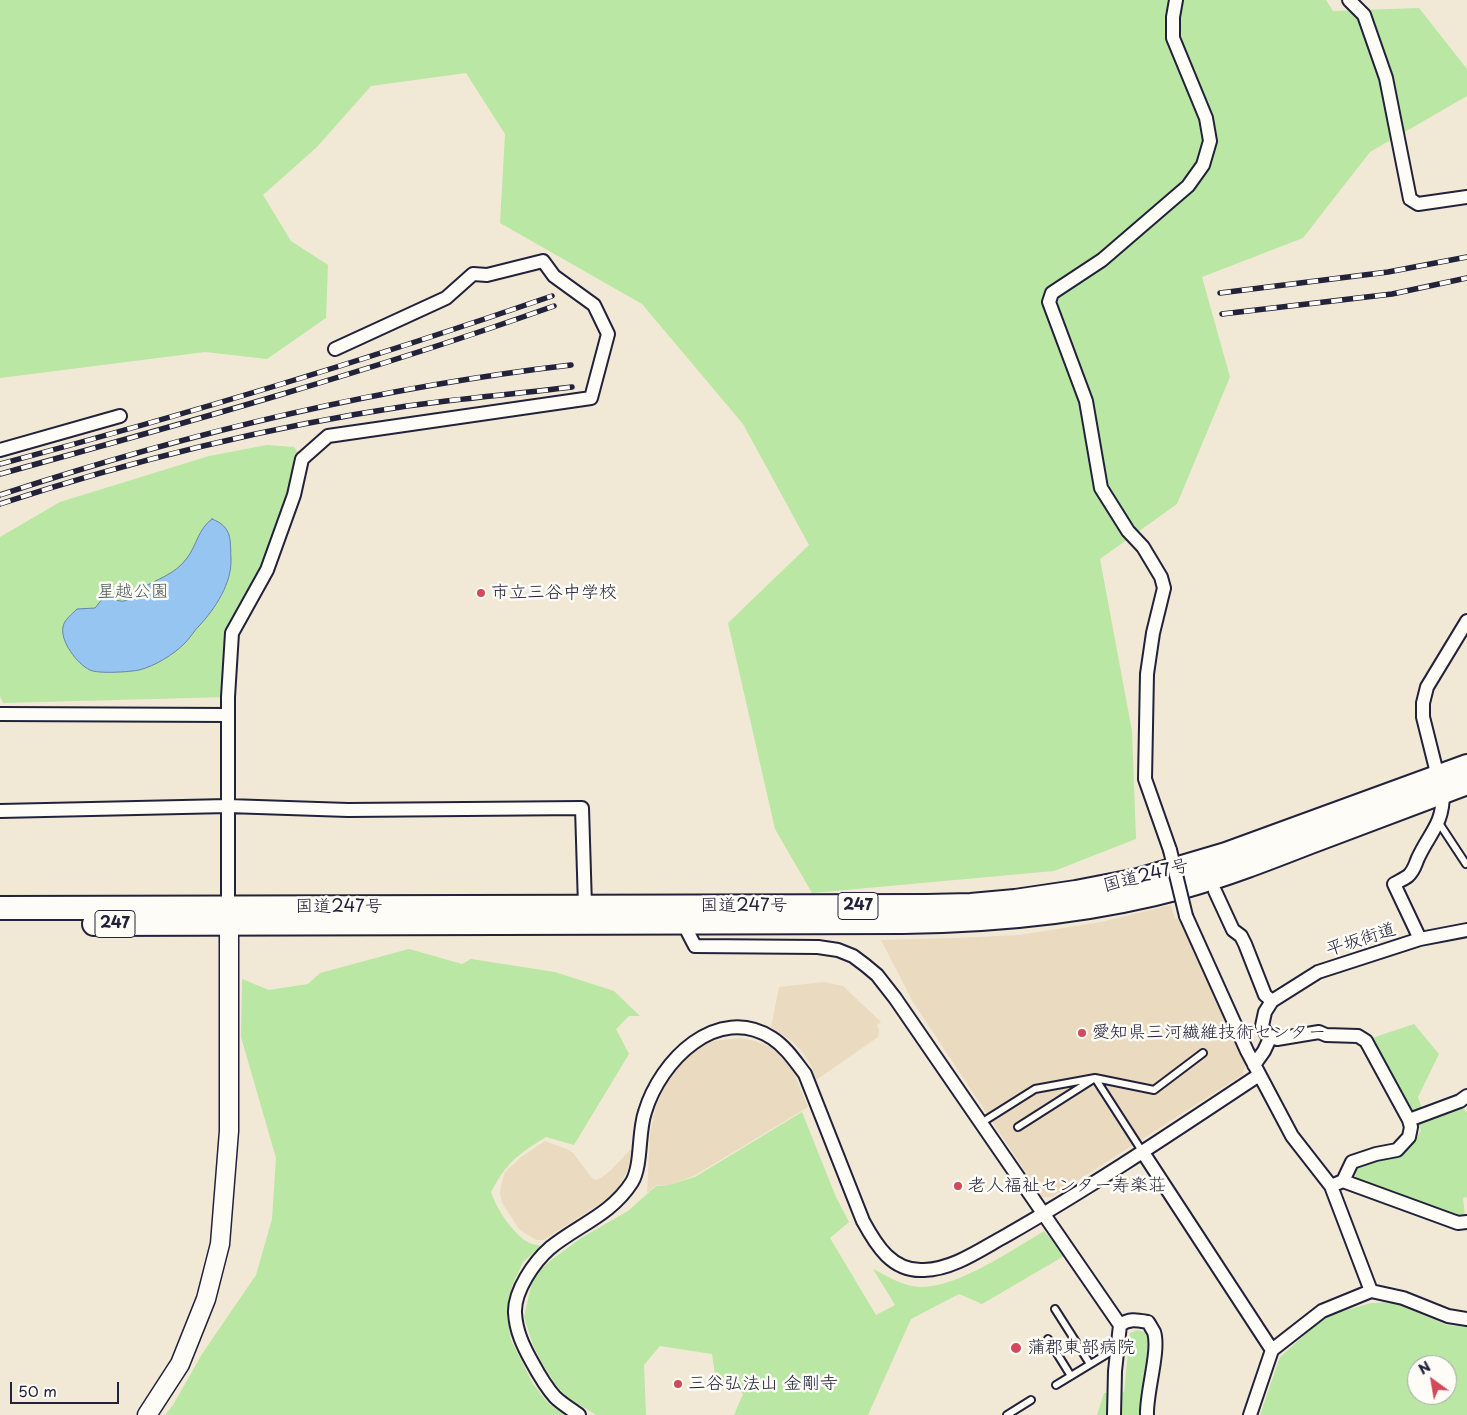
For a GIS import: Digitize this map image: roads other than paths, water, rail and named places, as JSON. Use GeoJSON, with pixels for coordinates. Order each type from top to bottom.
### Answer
{"type":"FeatureCollection","features":[{"type":"Feature","properties":{"kind":"highway","name":"国道247号"},"geometry":{"type":"LineString","coordinates":[[0,908],[229,916],[683,923],[955,921],[1015,917],[1075,908],[1173,889],[1229,873],[1440,785],[1467,766]]}},
{"type":"Feature","properties":{"kind":"highway","name":"国道247号"},"geometry":{"type":"LineString","coordinates":[[0,924],[585,906],[971,905],[1015,901],[1138,880],[1226,854],[1440,785],[1467,783]]}},
{"type":"Feature","properties":{"kind":"street"},"geometry":{"type":"LineString","coordinates":[[1176,0],[1172,17],[1173,38],[1206,118],[1210,141],[1203,165],[1188,186],[1102,260],[1052,293],[1050,302],[1086,400],[1101,488],[1128,531],[1143,547],[1161,577],[1164,588],[1153,633],[1147,674],[1145,779],[1170,850],[1186,916],[1257,1070],[1292,1136],[1337,1184],[1371,1291]]}},
{"type":"Feature","properties":{"kind":"street"},"geometry":{"type":"LineString","coordinates":[[1349,0],[1364,16],[1386,78],[1410,199],[1418,204],[1467,197]]}},
{"type":"Feature","properties":{"kind":"street"},"geometry":{"type":"LineString","coordinates":[[147,1415],[180,1364],[206,1299],[220,1244],[229,1131],[228,697],[232,633],[267,570],[294,494],[302,459],[328,436],[591,398],[608,334],[594,306],[554,276],[543,261],[487,275],[473,274],[446,298],[335,349]]}},
{"type":"Feature","properties":{"kind":"street"},"geometry":{"type":"LineString","coordinates":[[0,450],[120,416]]}},
{"type":"Feature","properties":{"kind":"street"},"geometry":{"type":"LineString","coordinates":[[1420,939],[1394,884],[1408,876],[1415,868],[1417,860],[1439,823],[1443,804],[1423,717],[1423,703],[1427,687],[1467,623]]}},
{"type":"Feature","properties":{"kind":"street"},"geometry":{"type":"LineString","coordinates":[[0,714],[228,715]]}},
{"type":"Feature","properties":{"kind":"street"},"geometry":{"type":"LineString","coordinates":[[0,810],[228,806],[348,810],[582,808],[585,906]]}},
{"type":"Feature","properties":{"kind":"street"},"geometry":{"type":"LineString","coordinates":[[1215,891],[1233,930],[1241,936],[1245,944],[1265,995],[1272,1002],[1265,1012],[1262,1026],[1267,1035],[1277,1039],[1319,1032],[1326,1035],[1358,1036],[1366,1041],[1409,1120],[1411,1127],[1410,1137],[1406,1142],[1397,1150],[1376,1154],[1352,1162],[1337,1184]]}},
{"type":"Feature","properties":{"kind":"street"},"geometry":{"type":"LineString","coordinates":[[683,923],[695,946],[818,947],[838,950],[853,956],[877,975],[895,998],[1120,1325],[1115,1371],[1114,1415]]}},
{"type":"Feature","properties":{"kind":"street","name":"平坂街道"},"geometry":{"type":"LineString","coordinates":[[1272,1002],[1318,972],[1420,939],[1467,930]]}},
{"type":"Feature","properties":{"kind":"street"},"geometry":{"type":"LineString","coordinates":[[579,1415],[556,1399],[544,1385],[521,1341],[514,1311],[520,1290],[530,1268],[549,1249],[612,1206],[633,1180],[644,1113],[653,1090],[673,1062],[690,1044],[708,1034],[729,1027],[753,1029],[772,1038],[790,1053],[804,1074],[866,1227],[887,1257],[903,1266],[923,1270],[947,1266],[969,1256],[1043,1214],[1142,1152],[1257,1070],[1271,1036]]}},
{"type":"Feature","properties":{"kind":"street"},"geometry":{"type":"LineString","coordinates":[[1409,1120],[1460,1101],[1467,1096]]}},
{"type":"Feature","properties":{"kind":"street"},"geometry":{"type":"LineString","coordinates":[[1142,1152],[1272,1350]]}},
{"type":"Feature","properties":{"kind":"street"},"geometry":{"type":"LineString","coordinates":[[1337,1184],[1458,1223],[1467,1222]]}},
{"type":"Feature","properties":{"kind":"street"},"geometry":{"type":"LineString","coordinates":[[1250,1415],[1272,1350],[1322,1311],[1371,1291],[1403,1298],[1448,1316],[1467,1319]]}},
{"type":"Feature","properties":{"kind":"street"},"geometry":{"type":"LineString","coordinates":[[1120,1325],[1134,1319],[1148,1322],[1154,1334],[1155,1346],[1146,1405],[1147,1415]]}},
{"type":"Feature","properties":{"kind":"lane"},"geometry":{"type":"LineString","coordinates":[[1439,823],[1466,864]]}},
{"type":"Feature","properties":{"kind":"lane"},"geometry":{"type":"LineString","coordinates":[[981,1123],[1035,1089],[1095,1078],[1154,1090],[1203,1053]]}},
{"type":"Feature","properties":{"kind":"lane"},"geometry":{"type":"LineString","coordinates":[[1018,1127],[1095,1078]]}},
{"type":"Feature","properties":{"kind":"lane"},"geometry":{"type":"LineString","coordinates":[[1095,1078],[1142,1152]]}},
{"type":"Feature","properties":{"kind":"lane"},"geometry":{"type":"LineString","coordinates":[[1055,1309],[1090,1364]]}},
{"type":"Feature","properties":{"kind":"lane"},"geometry":{"type":"LineString","coordinates":[[1048,1339],[1071,1376]]}},
{"type":"Feature","properties":{"kind":"lane"},"geometry":{"type":"LineString","coordinates":[[1056,1385],[1118,1347]]}},
{"type":"Feature","properties":{"kind":"lane"},"geometry":{"type":"LineString","coordinates":[[1007,1415],[1031,1400]]}},
{"type":"Feature","properties":{"kind":"water"},"geometry":{"type":"Polygon","coordinates":[[[212,519],[224,526],[229,535],[231,568],[226,586],[216,604],[187,641],[164,660],[139,670],[100,672],[90,670],[80,663],[70,652],[64,639],[63,627],[69,617],[77,609],[95,608],[106,594],[119,601],[131,598],[139,590],[177,569],[187,558],[204,527],[212,519]]]}},
{"type":"Feature","properties":{"kind":"railway"},"geometry":{"type":"LineString","coordinates":[[1220,293],[1388,272],[1467,257]]}},
{"type":"Feature","properties":{"kind":"railway"},"geometry":{"type":"LineString","coordinates":[[1222,314],[1392,294],[1467,278]]}},
{"type":"Feature","properties":{"kind":"railway"},"geometry":{"type":"LineString","coordinates":[[0,464],[278,385],[552,296]]}},
{"type":"Feature","properties":{"kind":"railway"},"geometry":{"type":"LineString","coordinates":[[0,474],[209,416],[348,374],[554,306]]}},
{"type":"Feature","properties":{"kind":"railway"},"geometry":{"type":"LineString","coordinates":[[0,495],[141,452],[282,415],[425,386],[571,365]]}},
{"type":"Feature","properties":{"kind":"railway"},"geometry":{"type":"LineString","coordinates":[[0,504],[151,459],[304,424],[407,406],[572,387]]}},
{"type":"Feature","properties":{"kind":"place","name":"市立三谷中学校"},"geometry":{"type":"Point","coordinates":[481,593]}},
{"type":"Feature","properties":{"kind":"place","name":"愛知県三河繊維技術センター"},"geometry":{"type":"Point","coordinates":[1082,1033]}},
{"type":"Feature","properties":{"kind":"place","name":"老人福祉センター寿楽荘"},"geometry":{"type":"Point","coordinates":[958,1186]}},
{"type":"Feature","properties":{"kind":"place","name":"蒲郡東部病院"},"geometry":{"type":"Point","coordinates":[1016,1348]}},
{"type":"Feature","properties":{"kind":"place","name":"三谷弘法山 金剛寺"},"geometry":{"type":"Point","coordinates":[678,1384]}},
{"type":"Feature","properties":{"kind":"park label","name":"星越公園"},"geometry":{"type":"Point","coordinates":[133,592]}}]}
